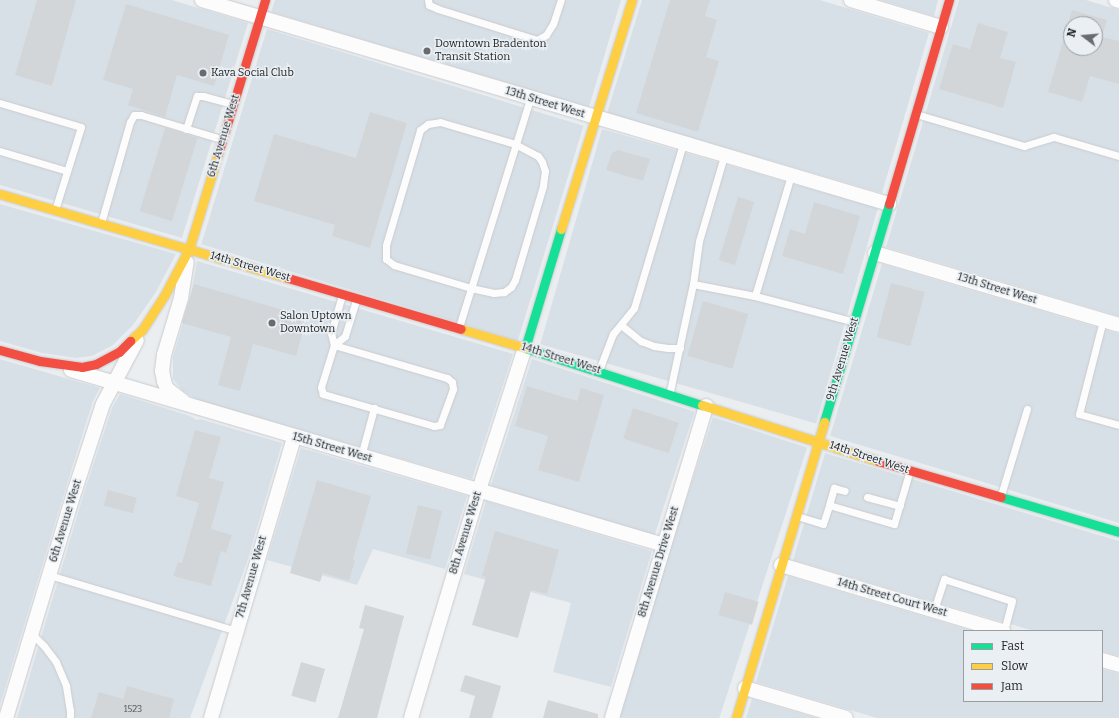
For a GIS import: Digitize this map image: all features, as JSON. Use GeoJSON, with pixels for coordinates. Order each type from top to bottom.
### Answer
{"type":"FeatureCollection","features":[{"type":"Feature","properties":{"kind":"main road","name":"6th Avenue West"},"geometry":{"type":"LineString","coordinates":[[40,361],[76,367],[96,364],[119,352],[142,330],[164,296],[189,249],[265,0]]}},
{"type":"Feature","properties":{"kind":"main road"},"geometry":{"type":"LineString","coordinates":[[525,348],[632,0]]}},
{"type":"Feature","properties":{"kind":"main road","name":"9th Avenue West"},"geometry":{"type":"LineString","coordinates":[[736,718],[949,0]]}},
{"type":"Feature","properties":{"kind":"main road","name":"14th Street West"},"geometry":{"type":"LineString","coordinates":[[0,194],[525,348],[910,471],[1119,532]]}},
{"type":"Feature","properties":{"kind":"main road","name":"15th Street West"},"geometry":{"type":"LineString","coordinates":[[0,350],[40,361]]}},
{"type":"Feature","properties":{"kind":"street","name":"13th Street West"},"geometry":{"type":"LineString","coordinates":[[202,0],[530,99],[889,204]]}},
{"type":"Feature","properties":{"kind":"street"},"geometry":{"type":"LineString","coordinates":[[851,0],[941,27]]}},
{"type":"Feature","properties":{"kind":"street","name":"6th Avenue West"},"geometry":{"type":"LineString","coordinates":[[189,249],[181,298],[164,355],[162,371],[164,381],[168,388],[177,398],[194,408]]}},
{"type":"Feature","properties":{"kind":"street","name":"13th Street West"},"geometry":{"type":"LineString","coordinates":[[875,253],[1119,324]]}},
{"type":"Feature","properties":{"kind":"street","name":"6th Avenue West"},"geometry":{"type":"LineString","coordinates":[[6,718],[102,404],[115,383],[142,330]]}},
{"type":"Feature","properties":{"kind":"street","name":"8th Avenue West"},"geometry":{"type":"LineString","coordinates":[[411,718],[479,490],[525,348]]}},
{"type":"Feature","properties":{"kind":"street","name":"15th Street West"},"geometry":{"type":"LineString","coordinates":[[40,361],[194,408],[479,490],[664,546]]}},
{"type":"Feature","properties":{"kind":"street","name":"8th Avenue Drive West"},"geometry":{"type":"LineString","coordinates":[[612,718],[706,406]]}},
{"type":"Feature","properties":{"kind":"street","name":"7th Avenue West"},"geometry":{"type":"LineString","coordinates":[[211,718],[294,437]]}},
{"type":"Feature","properties":{"kind":"street","name":"14th Street Court West"},"geometry":{"type":"LineString","coordinates":[[781,565],[1000,630]]}},
{"type":"Feature","properties":{"kind":"street"},"geometry":{"type":"LineString","coordinates":[[1103,660],[1119,665]]}},
{"type":"Feature","properties":{"kind":"street"},"geometry":{"type":"LineString","coordinates":[[745,688],[846,718]]}},
{"type":"Feature","properties":{"kind":"lane"},"geometry":{"type":"LineString","coordinates":[[428,0],[429,5],[438,9],[537,40],[546,35],[554,24],[558,1]]}},
{"type":"Feature","properties":{"kind":"lane"},"geometry":{"type":"LineString","coordinates":[[186,129],[197,96],[204,96],[234,104]]}},
{"type":"Feature","properties":{"kind":"lane"},"geometry":{"type":"LineString","coordinates":[[458,329],[530,99]]}},
{"type":"Feature","properties":{"kind":"lane"},"geometry":{"type":"LineString","coordinates":[[0,103],[81,127],[55,210]]}},
{"type":"Feature","properties":{"kind":"lane"},"geometry":{"type":"LineString","coordinates":[[101,223],[132,118],[138,114],[223,140]]}},
{"type":"Feature","properties":{"kind":"lane"},"geometry":{"type":"LineString","coordinates":[[916,114],[1024,146],[1054,138],[1119,156]]}},
{"type":"Feature","properties":{"kind":"lane"},"geometry":{"type":"LineString","coordinates":[[440,122],[515,144],[538,156],[545,171],[543,186],[515,280],[511,287],[504,292],[494,293],[471,288],[394,265],[386,259],[386,245],[420,130],[428,124],[440,122]]}},
{"type":"Feature","properties":{"kind":"lane"},"geometry":{"type":"LineString","coordinates":[[598,371],[613,334],[634,308],[682,144]]}},
{"type":"Feature","properties":{"kind":"lane"},"geometry":{"type":"LineString","coordinates":[[0,151],[67,171]]}},
{"type":"Feature","properties":{"kind":"lane"},"geometry":{"type":"LineString","coordinates":[[669,394],[693,284],[699,241],[724,156]]}},
{"type":"Feature","properties":{"kind":"lane"},"geometry":{"type":"LineString","coordinates":[[755,296],[791,175]]}},
{"type":"Feature","properties":{"kind":"lane"},"geometry":{"type":"LineString","coordinates":[[693,284],[755,296],[854,322]]}},
{"type":"Feature","properties":{"kind":"lane"},"geometry":{"type":"LineString","coordinates":[[334,345],[447,378],[452,382],[453,389],[440,425],[434,426],[323,394],[321,387],[334,345],[331,333],[342,294]]}},
{"type":"Feature","properties":{"kind":"lane"},"geometry":{"type":"LineString","coordinates":[[334,345],[345,336],[357,299]]}},
{"type":"Feature","properties":{"kind":"lane"},"geometry":{"type":"LineString","coordinates":[[1103,320],[1079,414],[1119,425]]}},
{"type":"Feature","properties":{"kind":"lane"},"geometry":{"type":"LineString","coordinates":[[621,325],[641,340],[654,346],[680,348]]}},
{"type":"Feature","properties":{"kind":"lane"},"geometry":{"type":"LineString","coordinates":[[361,456],[374,408]]}},
{"type":"Feature","properties":{"kind":"lane"},"geometry":{"type":"LineString","coordinates":[[1001,498],[1026,409]]}},
{"type":"Feature","properties":{"kind":"lane"},"geometry":{"type":"LineString","coordinates":[[829,505],[894,524],[910,471]]}},
{"type":"Feature","properties":{"kind":"lane"},"geometry":{"type":"LineString","coordinates":[[797,516],[823,524],[834,488],[845,491]]}},
{"type":"Feature","properties":{"kind":"lane"},"geometry":{"type":"LineString","coordinates":[[867,497],[900,506]]}},
{"type":"Feature","properties":{"kind":"lane"},"geometry":{"type":"LineString","coordinates":[[49,575],[236,631]]}},
{"type":"Feature","properties":{"kind":"lane"},"geometry":{"type":"LineString","coordinates":[[934,610],[944,579],[1012,601],[1003,630]]}},
{"type":"Feature","properties":{"kind":"lane"},"geometry":{"type":"LineString","coordinates":[[32,634],[44,646],[56,662],[66,686],[70,704],[70,718]]}},
{"type":"Feature","properties":{"kind":"shaded area"},"geometry":{"type":"Polygon","coordinates":[[[0,0],[172,0],[248,23],[182,238],[0,185],[0,0]]]}},
{"type":"Feature","properties":{"kind":"shaded area"},"geometry":{"type":"Polygon","coordinates":[[[275,0],[621,0],[589,107],[271,12],[275,0]]]}},
{"type":"Feature","properties":{"kind":"shaded area"},"geometry":{"type":"Polygon","coordinates":[[[642,0],[820,0],[929,33],[882,193],[607,113],[642,0]]]}},
{"type":"Feature","properties":{"kind":"shaded area"},"geometry":{"type":"Polygon","coordinates":[[[881,0],[938,0],[934,16],[881,0]]]}},
{"type":"Feature","properties":{"kind":"shaded area"},"geometry":{"type":"Polygon","coordinates":[[[959,0],[1086,0],[1119,10],[1119,316],[886,247],[959,0]]]}},
{"type":"Feature","properties":{"kind":"shaded area"},"geometry":{"type":"Polygon","coordinates":[[[267,29],[584,126],[518,341],[201,244],[267,29]]]}},
{"type":"Feature","properties":{"kind":"shaded area"},"geometry":{"type":"Polygon","coordinates":[[[602,129],[878,208],[816,423],[540,344],[602,129]]]}},
{"type":"Feature","properties":{"kind":"shaded area"},"geometry":{"type":"Polygon","coordinates":[[[0,204],[176,254],[156,292],[133,325],[113,345],[92,356],[76,358],[42,353],[0,341],[0,204]]]}},
{"type":"Feature","properties":{"kind":"shaded area"},"geometry":{"type":"Polygon","coordinates":[[[197,261],[513,354],[472,479],[197,400],[183,391],[173,379],[173,357],[190,300],[197,261]]]}},
{"type":"Feature","properties":{"kind":"shaded area"},"geometry":{"type":"Polygon","coordinates":[[[882,264],[1119,334],[1119,523],[830,436],[882,264]]]}},
{"type":"Feature","properties":{"kind":"shaded area"},"geometry":{"type":"Polygon","coordinates":[[[0,359],[100,388],[93,401],[0,705],[0,359]]]}},
{"type":"Feature","properties":{"kind":"shaded area"},"geometry":{"type":"Polygon","coordinates":[[[532,359],[695,412],[654,538],[491,485],[532,359]]]}},
{"type":"Feature","properties":{"kind":"shaded area"},"geometry":{"type":"Polygon","coordinates":[[[120,394],[190,416],[197,420],[200,419],[282,443],[247,562],[190,718],[17,718],[84,493],[112,408],[120,394]]]}},
{"type":"Feature","properties":{"kind":"shaded area"},"geometry":{"type":"Polygon","coordinates":[[[713,417],[807,448],[719,718],[623,718],[616,716],[713,417]]]}},
{"type":"Feature","properties":{"kind":"shaded area"},"geometry":{"type":"Polygon","coordinates":[[[301,448],[467,496],[445,569],[373,549],[357,585],[267,560],[301,448]]]}},
{"type":"Feature","properties":{"kind":"shaded area"},"geometry":{"type":"Polygon","coordinates":[[[825,453],[1119,541],[1119,656],[1103,651],[1103,630],[1031,630],[793,560],[825,453]]]}},
{"type":"Feature","properties":{"kind":"shaded area"},"geometry":{"type":"Polygon","coordinates":[[[486,501],[652,551],[611,687],[553,672],[571,603],[464,574],[486,501]]]}},
{"type":"Feature","properties":{"kind":"shaded area"},"geometry":{"type":"Polygon","coordinates":[[[788,576],[969,630],[963,630],[963,702],[1103,702],[1103,669],[1119,674],[1119,718],[877,718],[756,682],[788,576]]]}},
{"type":"Feature","properties":{"kind":"shaded area"},"geometry":{"type":"Polygon","coordinates":[[[752,699],[816,718],[746,718],[752,699]]]}},
{"type":"Feature","properties":{"kind":"building"},"geometry":{"type":"Polygon","coordinates":[[[37,0],[76,0],[52,86],[15,75],[37,0]]]}},
{"type":"Feature","properties":{"kind":"building"},"geometry":{"type":"Polygon","coordinates":[[[670,0],[710,0],[705,16],[717,20],[706,57],[719,61],[698,132],[636,113],[670,0]]]}},
{"type":"Feature","properties":{"kind":"building"},"geometry":{"type":"Polygon","coordinates":[[[126,4],[229,35],[214,86],[177,75],[165,117],[128,105],[133,89],[103,80],[126,4]]]}},
{"type":"Feature","properties":{"kind":"building"},"geometry":{"type":"Polygon","coordinates":[[[1072,10],[1093,16],[1070,16],[1072,10]]]}},
{"type":"Feature","properties":{"kind":"building"},"geometry":{"type":"Polygon","coordinates":[[[1103,19],[1107,20],[1103,34],[1103,19]]]}},
{"type":"Feature","properties":{"kind":"building"},"geometry":{"type":"Polygon","coordinates":[[[978,23],[1008,32],[1000,58],[1016,62],[1003,108],[939,89],[953,44],[970,49],[978,23]]]}},
{"type":"Feature","properties":{"kind":"building"},"geometry":{"type":"Polygon","coordinates":[[[1103,37],[1119,41],[1119,84],[1090,76],[1082,102],[1048,92],[1063,41],[1063,56],[1103,56],[1103,37]]]}},
{"type":"Feature","properties":{"kind":"building"},"geometry":{"type":"Polygon","coordinates":[[[370,112],[407,123],[370,248],[332,236],[335,225],[254,201],[274,134],[356,158],[370,112]]]}},
{"type":"Feature","properties":{"kind":"building"},"geometry":{"type":"Polygon","coordinates":[[[165,128],[198,138],[172,221],[140,211],[165,128]]]}},
{"type":"Feature","properties":{"kind":"building"},"geometry":{"type":"Polygon","coordinates":[[[618,150],[650,159],[643,181],[606,170],[612,153],[618,150]]]}},
{"type":"Feature","properties":{"kind":"building"},"geometry":{"type":"Polygon","coordinates":[[[738,197],[754,202],[735,265],[719,260],[738,197]]]}},
{"type":"Feature","properties":{"kind":"building"},"geometry":{"type":"Polygon","coordinates":[[[814,202],[860,216],[843,274],[782,256],[790,229],[805,234],[814,202]]]}},
{"type":"Feature","properties":{"kind":"building"},"geometry":{"type":"Polygon","coordinates":[[[891,283],[925,292],[910,346],[877,337],[891,283]]]}},
{"type":"Feature","properties":{"kind":"building"},"geometry":{"type":"Polygon","coordinates":[[[194,284],[307,317],[296,356],[253,344],[240,391],[218,385],[231,337],[182,323],[194,284]]]}},
{"type":"Feature","properties":{"kind":"building"},"geometry":{"type":"Polygon","coordinates":[[[703,301],[748,314],[732,369],[687,356],[703,301]]]}},
{"type":"Feature","properties":{"kind":"building"},"geometry":{"type":"Polygon","coordinates":[[[527,386],[577,401],[581,388],[604,395],[579,482],[538,470],[548,436],[515,426],[527,386]]]}},
{"type":"Feature","properties":{"kind":"building"},"geometry":{"type":"Polygon","coordinates":[[[633,408],[679,423],[669,453],[623,438],[633,408]]]}},
{"type":"Feature","properties":{"kind":"building"},"geometry":{"type":"Polygon","coordinates":[[[195,430],[221,437],[209,478],[224,482],[211,529],[232,535],[226,553],[221,551],[211,586],[173,576],[178,562],[182,563],[199,503],[176,496],[195,430]]]}},
{"type":"Feature","properties":{"kind":"building"},"geometry":{"type":"Polygon","coordinates":[[[317,480],[371,496],[353,559],[355,560],[349,581],[323,573],[320,582],[290,573],[317,480]]]}},
{"type":"Feature","properties":{"kind":"building"},"geometry":{"type":"Polygon","coordinates":[[[108,490],[137,498],[133,513],[104,505],[108,490]]]}},
{"type":"Feature","properties":{"kind":"building"},"geometry":{"type":"Polygon","coordinates":[[[418,505],[442,511],[430,560],[406,554],[418,505]]]}},
{"type":"Feature","properties":{"kind":"building"},"geometry":{"type":"Polygon","coordinates":[[[495,531],[559,550],[547,594],[531,590],[518,638],[472,625],[486,577],[482,576],[495,531]]]}},
{"type":"Feature","properties":{"kind":"building"},"geometry":{"type":"Polygon","coordinates":[[[725,592],[759,602],[752,625],[718,615],[725,592]]]}},
{"type":"Feature","properties":{"kind":"building"},"geometry":{"type":"Polygon","coordinates":[[[365,605],[404,616],[377,718],[338,718],[364,629],[359,628],[365,605]]]}},
{"type":"Feature","properties":{"kind":"building"},"geometry":{"type":"Polygon","coordinates":[[[301,662],[325,669],[315,703],[291,696],[301,662]]]}},
{"type":"Feature","properties":{"kind":"building"},"geometry":{"type":"Polygon","coordinates":[[[465,675],[501,686],[492,718],[469,718],[475,696],[460,691],[465,675]]]}},
{"type":"Feature","properties":{"kind":"building"},"geometry":{"type":"Polygon","coordinates":[[[127,686],[174,699],[169,718],[91,718],[99,692],[123,699],[127,686]]]}},
{"type":"Feature","properties":{"kind":"building"},"geometry":{"type":"Polygon","coordinates":[[[548,700],[598,714],[598,718],[543,718],[548,700]]]}},
{"type":"Feature","properties":{"kind":"traffic: fast"},"geometry":{"type":"LineString","coordinates":[[824,422],[889,204]]}},
{"type":"Feature","properties":{"kind":"traffic: fast"},"geometry":{"type":"LineString","coordinates":[[561,229],[525,348],[702,405]]}},
{"type":"Feature","properties":{"kind":"traffic: fast"},"geometry":{"type":"LineString","coordinates":[[1001,497],[1119,532]]}},
{"type":"Feature","properties":{"kind":"traffic: slow"},"geometry":{"type":"LineString","coordinates":[[561,229],[632,0]]}},
{"type":"Feature","properties":{"kind":"traffic: slow"},"geometry":{"type":"LineString","coordinates":[[130,341],[142,330],[164,296],[189,249],[218,154]]}},
{"type":"Feature","properties":{"kind":"traffic: slow"},"geometry":{"type":"LineString","coordinates":[[0,194],[288,278]]}},
{"type":"Feature","properties":{"kind":"traffic: slow"},"geometry":{"type":"LineString","coordinates":[[461,329],[525,348]]}},
{"type":"Feature","properties":{"kind":"traffic: slow"},"geometry":{"type":"LineString","coordinates":[[702,405],[878,461]]}},
{"type":"Feature","properties":{"kind":"traffic: slow"},"geometry":{"type":"LineString","coordinates":[[736,718],[824,422]]}},
{"type":"Feature","properties":{"kind":"traffic: jam"},"geometry":{"type":"LineString","coordinates":[[218,154],[265,0]]}},
{"type":"Feature","properties":{"kind":"traffic: jam"},"geometry":{"type":"LineString","coordinates":[[889,204],[949,0]]}},
{"type":"Feature","properties":{"kind":"traffic: jam"},"geometry":{"type":"LineString","coordinates":[[288,278],[461,329]]}},
{"type":"Feature","properties":{"kind":"traffic: jam"},"geometry":{"type":"LineString","coordinates":[[0,350],[40,361],[82,367],[96,364],[119,352],[130,341]]}},
{"type":"Feature","properties":{"kind":"traffic: jam"},"geometry":{"type":"LineString","coordinates":[[878,461],[1001,497]]}},
{"type":"Feature","properties":{"kind":"place","name":"Downtown Bradenton Transit Station"},"geometry":{"type":"Point","coordinates":[427,51]}},
{"type":"Feature","properties":{"kind":"place","name":"Kava Social Club"},"geometry":{"type":"Point","coordinates":[203,73]}},
{"type":"Feature","properties":{"kind":"place","name":"Salon Uptown Downtown"},"geometry":{"type":"Point","coordinates":[272,323]}}]}
